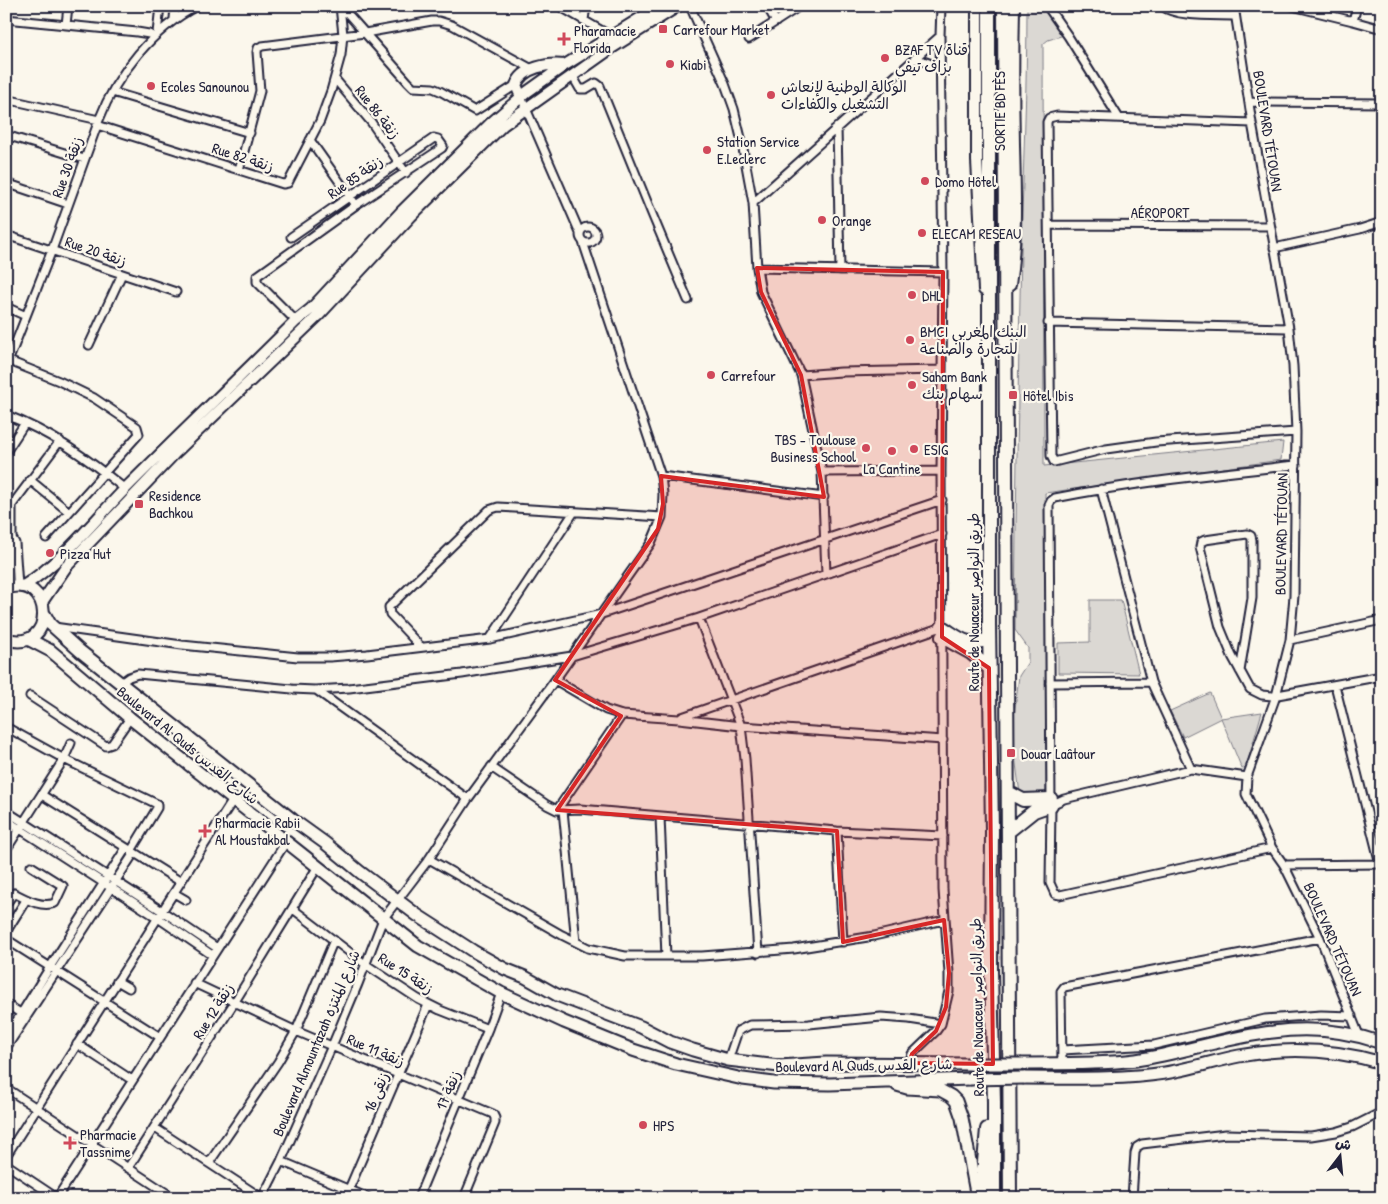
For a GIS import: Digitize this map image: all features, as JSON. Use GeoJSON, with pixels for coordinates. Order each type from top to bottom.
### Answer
{"type":"FeatureCollection","features":[{"type":"Feature","properties":{"kind":"highway","name":"Route de Nouaceur طريق النواصر"},"geometry":{"type":"LineString","coordinates":[[989,6],[989,668],[994,1198]]}},
{"type":"Feature","properties":{"kind":"highway","name":"Route de Nouaceur طريق النواصر"},"geometry":{"type":"LineString","coordinates":[[1004,6],[1006,719],[1009,832],[1007,971],[1010,1198]]}},
{"type":"Feature","properties":{"kind":"highway"},"geometry":{"type":"LineString","coordinates":[[939,631],[972,644],[989,639]]}},
{"type":"Feature","properties":{"kind":"highway"},"geometry":{"type":"LineString","coordinates":[[939,631],[989,668]]}},
{"type":"Feature","properties":{"kind":"highway"},"geometry":{"type":"LineString","coordinates":[[1008,792],[1024,800],[1051,802]]}},
{"type":"Feature","properties":{"kind":"highway"},"geometry":{"type":"LineString","coordinates":[[1009,832],[1034,811],[1051,802]]}},
{"type":"Feature","properties":{"kind":"highway"},"geometry":{"type":"LineString","coordinates":[[983,1198],[986,1135],[994,1102]]}},
{"type":"Feature","properties":{"kind":"main road"},"geometry":{"type":"LineString","coordinates":[[14,587],[40,575],[57,560],[125,489],[311,309],[402,211],[491,122],[565,65],[660,6]]}},
{"type":"Feature","properties":{"kind":"main road"},"geometry":{"type":"LineString","coordinates":[[42,602],[66,567],[174,454],[318,316],[411,216],[503,125],[613,47],[678,6]]}},
{"type":"Feature","properties":{"kind":"main road"},"geometry":{"type":"LineString","coordinates":[[977,6],[980,224],[985,298],[989,309]]}},
{"type":"Feature","properties":{"kind":"main road","name":"SORTIE BD FÈS"},"geometry":{"type":"LineString","coordinates":[[1006,305],[1013,261],[1015,215],[1013,120],[1014,6]]}},
{"type":"Feature","properties":{"kind":"main road"},"geometry":{"type":"LineString","coordinates":[[521,97],[516,85],[518,80],[532,69],[547,65],[565,65]]}},
{"type":"Feature","properties":{"kind":"main road"},"geometry":{"type":"LineString","coordinates":[[8,641],[28,639],[40,629],[45,615],[42,602],[37,595],[30,590],[14,587]]}},
{"type":"Feature","properties":{"kind":"main road","name":"Boulevard Al Quds شارع القدس"},"geometry":{"type":"LineString","coordinates":[[45,615],[53,627],[293,820],[325,842],[360,872],[436,928],[505,969],[525,977],[557,995],[636,1025],[670,1042],[692,1050],[728,1060],[779,1066],[826,1063],[1062,1064],[1135,1060],[1201,1048],[1242,1037],[1275,1031],[1336,1031],[1382,1042]]}},
{"type":"Feature","properties":{"kind":"main road","name":"Boulevard Al Quds شارع القدس"},"geometry":{"type":"LineString","coordinates":[[28,639],[51,651],[130,718],[317,868],[418,946],[501,993],[564,1022],[633,1050],[676,1064],[732,1078],[774,1083],[830,1084],[970,1078],[1130,1077],[1165,1073],[1239,1056],[1299,1050],[1356,1055],[1382,1063]]}},
{"type":"Feature","properties":{"kind":"main road"},"geometry":{"type":"LineString","coordinates":[[889,1082],[907,1088],[940,1090],[956,1101],[962,1118],[977,1198]]}},
{"type":"Feature","properties":{"kind":"street"},"geometry":{"type":"LineString","coordinates":[[66,25],[68,6]]}},
{"type":"Feature","properties":{"kind":"street"},"geometry":{"type":"LineString","coordinates":[[6,19],[156,35],[160,6]]}},
{"type":"Feature","properties":{"kind":"street"},"geometry":{"type":"LineString","coordinates":[[174,19],[175,6]]}},
{"type":"Feature","properties":{"kind":"street","name":"Rue 30 زنقة"},"geometry":{"type":"LineString","coordinates":[[8,360],[52,250],[98,122],[112,92],[136,58],[156,35],[174,19],[197,6]]}},
{"type":"Feature","properties":{"kind":"street"},"geometry":{"type":"LineString","coordinates":[[341,6],[414,87],[433,88],[470,109],[478,110],[516,85]]}},
{"type":"Feature","properties":{"kind":"street","name":"Rue 82 زنقة"},"geometry":{"type":"LineString","coordinates":[[6,99],[98,122],[239,170],[283,184],[288,183],[326,105],[334,79],[343,35],[341,6]]}},
{"type":"Feature","properties":{"kind":"street"},"geometry":{"type":"LineString","coordinates":[[560,6],[611,36]]}},
{"type":"Feature","properties":{"kind":"street"},"geometry":{"type":"LineString","coordinates":[[584,20],[586,6]]}},
{"type":"Feature","properties":{"kind":"street"},"geometry":{"type":"LineString","coordinates":[[690,6],[734,108],[753,203],[757,268],[761,292],[801,375],[822,472],[826,574]]}},
{"type":"Feature","properties":{"kind":"street"},"geometry":{"type":"LineString","coordinates":[[767,6],[776,22]]}},
{"type":"Feature","properties":{"kind":"street"},"geometry":{"type":"LineString","coordinates":[[749,39],[800,6]]}},
{"type":"Feature","properties":{"kind":"street"},"geometry":{"type":"LineString","coordinates":[[909,1063],[912,1054],[941,1024],[949,991],[948,950],[944,920],[943,740],[939,631],[942,534],[941,370],[943,272],[941,6]]}},
{"type":"Feature","properties":{"kind":"street"},"geometry":{"type":"LineString","coordinates":[[1047,6],[1119,118]]}},
{"type":"Feature","properties":{"kind":"street"},"geometry":{"type":"LineString","coordinates":[[1162,6],[1169,11],[1180,13],[1235,16]]}},
{"type":"Feature","properties":{"kind":"street","name":"BOULEVARD TÉTOUAN"},"geometry":{"type":"LineString","coordinates":[[1234,6],[1252,123],[1289,328],[1296,432],[1294,596],[1290,640],[1276,696],[1245,786],[1248,801],[1272,848],[1284,865],[1320,938],[1359,1035]]}},
{"type":"Feature","properties":{"kind":"street"},"geometry":{"type":"LineString","coordinates":[[1292,6],[1382,30]]}},
{"type":"Feature","properties":{"kind":"street"},"geometry":{"type":"LineString","coordinates":[[1353,21],[1357,6]]}},
{"type":"Feature","properties":{"kind":"street"},"geometry":{"type":"LineString","coordinates":[[239,170],[260,91],[257,52],[258,48],[262,46],[365,33],[432,21],[446,22],[532,69]]}},
{"type":"Feature","properties":{"kind":"street"},"geometry":{"type":"LineString","coordinates":[[753,203],[940,36]]}},
{"type":"Feature","properties":{"kind":"street"},"geometry":{"type":"LineString","coordinates":[[915,58],[940,67]]}},
{"type":"Feature","properties":{"kind":"street"},"geometry":{"type":"LineString","coordinates":[[572,75],[580,89],[586,89],[596,83],[600,86],[688,300]]}},
{"type":"Feature","properties":{"kind":"street","name":"Rue 86 زنقة"},"geometry":{"type":"LineString","coordinates":[[334,79],[360,109],[406,172]]}},
{"type":"Feature","properties":{"kind":"street"},"geometry":{"type":"LineString","coordinates":[[112,92],[250,133]]}},
{"type":"Feature","properties":{"kind":"street"},"geometry":{"type":"LineString","coordinates":[[420,647],[390,614],[389,607],[486,512],[498,507],[662,517],[661,476],[583,242],[580,238],[580,233],[521,97]]}},
{"type":"Feature","properties":{"kind":"street"},"geometry":{"type":"LineString","coordinates":[[1249,102],[1382,103]]}},
{"type":"Feature","properties":{"kind":"street"},"geometry":{"type":"LineString","coordinates":[[1252,123],[1057,116],[1049,118],[1047,122],[1050,456],[1054,462],[1106,449],[1156,442],[1296,432]]}},
{"type":"Feature","properties":{"kind":"street"},"geometry":{"type":"LineString","coordinates":[[837,127],[840,270]]}},
{"type":"Feature","properties":{"kind":"street"},"geometry":{"type":"LineString","coordinates":[[6,135],[84,159]]}},
{"type":"Feature","properties":{"kind":"street","name":"Rue 85 زنقة"},"geometry":{"type":"LineString","coordinates":[[291,237],[434,138],[438,139],[442,147],[406,172]]}},
{"type":"Feature","properties":{"kind":"street"},"geometry":{"type":"LineString","coordinates":[[310,140],[356,205]]}},
{"type":"Feature","properties":{"kind":"street"},"geometry":{"type":"LineString","coordinates":[[296,322],[257,282],[257,276],[356,205],[406,172]]}},
{"type":"Feature","properties":{"kind":"street"},"geometry":{"type":"LineString","coordinates":[[6,183],[68,204]]}},
{"type":"Feature","properties":{"kind":"street"},"geometry":{"type":"LineString","coordinates":[[1274,248],[1360,229],[1382,222]]}},
{"type":"Feature","properties":{"kind":"street","name":"AÉROPORT"},"geometry":{"type":"LineString","coordinates":[[1049,225],[1270,226]]}},
{"type":"Feature","properties":{"kind":"street"},"geometry":{"type":"LineString","coordinates":[[580,233],[587,227],[595,233],[595,239],[592,242],[589,244],[583,242]]}},
{"type":"Feature","properties":{"kind":"street","name":"Rue 20 زنقة"},"geometry":{"type":"LineString","coordinates":[[6,235],[176,292]]}},
{"type":"Feature","properties":{"kind":"street"},"geometry":{"type":"LineString","coordinates":[[757,268],[943,272]]}},
{"type":"Feature","properties":{"kind":"street"},"geometry":{"type":"LineString","coordinates":[[88,345],[122,274]]}},
{"type":"Feature","properties":{"kind":"street"},"geometry":{"type":"LineString","coordinates":[[6,307],[26,316]]}},
{"type":"Feature","properties":{"kind":"street"},"geometry":{"type":"LineString","coordinates":[[1048,323],[1289,328]]}},
{"type":"Feature","properties":{"kind":"street"},"geometry":{"type":"LineString","coordinates":[[8,360],[94,398],[138,428],[139,434],[46,538]]}},
{"type":"Feature","properties":{"kind":"street"},"geometry":{"type":"LineString","coordinates":[[801,375],[841,372],[941,370]]}},
{"type":"Feature","properties":{"kind":"street"},"geometry":{"type":"LineString","coordinates":[[6,415],[60,441],[125,489]]}},
{"type":"Feature","properties":{"kind":"street"},"geometry":{"type":"LineString","coordinates":[[6,452],[26,423]]}},
{"type":"Feature","properties":{"kind":"street"},"geometry":{"type":"LineString","coordinates":[[14,587],[15,544],[12,538],[9,504],[60,441]]}},
{"type":"Feature","properties":{"kind":"street"},"geometry":{"type":"LineString","coordinates":[[1272,848],[1060,895],[1055,894],[1050,883],[1049,506],[1051,500],[1055,498],[1101,489],[1183,477],[1296,465]]}},
{"type":"Feature","properties":{"kind":"street"},"geometry":{"type":"LineString","coordinates":[[822,472],[941,471]]}},
{"type":"Feature","properties":{"kind":"street"},"geometry":{"type":"LineString","coordinates":[[661,476],[824,497]]}},
{"type":"Feature","properties":{"kind":"street"},"geometry":{"type":"LineString","coordinates":[[30,480],[69,512]]}},
{"type":"Feature","properties":{"kind":"street"},"geometry":{"type":"LineString","coordinates":[[1101,489],[1150,682],[1191,770]]}},
{"type":"Feature","properties":{"kind":"street"},"geometry":{"type":"LineString","coordinates":[[53,627],[173,644],[298,657],[367,654],[490,638],[602,614],[942,500]]}},
{"type":"Feature","properties":{"kind":"street"},"geometry":{"type":"LineString","coordinates":[[490,638],[574,512]]}},
{"type":"Feature","properties":{"kind":"street","name":"Boulevard Almountazah شارع المنتزه"},"geometry":{"type":"LineString","coordinates":[[262,1198],[281,1161],[332,1046],[383,919],[429,859],[468,799],[602,614],[650,543],[662,517]]}},
{"type":"Feature","properties":{"kind":"street"},"geometry":{"type":"LineString","coordinates":[[122,682],[138,674],[315,690],[348,688],[462,674],[572,656],[699,618],[942,534]]}},
{"type":"Feature","properties":{"kind":"street"},"geometry":{"type":"LineString","coordinates":[[1240,671],[1252,598],[1252,540],[1251,536],[1247,534],[1205,540],[1200,544],[1220,627],[1240,671],[1247,686],[1252,692],[1276,696],[1382,676]]}},
{"type":"Feature","properties":{"kind":"street"},"geometry":{"type":"LineString","coordinates":[[699,618],[741,726],[745,759],[758,953]]}},
{"type":"Feature","properties":{"kind":"street"},"geometry":{"type":"LineString","coordinates":[[1290,640],[1382,620]]}},
{"type":"Feature","properties":{"kind":"street"},"geometry":{"type":"LineString","coordinates":[[678,719],[939,631]]}},
{"type":"Feature","properties":{"kind":"street"},"geometry":{"type":"LineString","coordinates":[[555,680],[606,710],[622,715],[741,726],[943,740]]}},
{"type":"Feature","properties":{"kind":"street"},"geometry":{"type":"LineString","coordinates":[[1050,683],[1150,682]]}},
{"type":"Feature","properties":{"kind":"street"},"geometry":{"type":"LineString","coordinates":[[1284,865],[1381,864],[1335,685]]}},
{"type":"Feature","properties":{"kind":"street"},"geometry":{"type":"LineString","coordinates":[[315,690],[468,799]]}},
{"type":"Feature","properties":{"kind":"street"},"geometry":{"type":"LineString","coordinates":[[30,696],[106,746],[112,744],[130,718]]}},
{"type":"Feature","properties":{"kind":"street"},"geometry":{"type":"LineString","coordinates":[[576,942],[560,810],[622,715]]}},
{"type":"Feature","properties":{"kind":"street"},"geometry":{"type":"LineString","coordinates":[[6,727],[64,759],[157,805],[157,808],[112,878],[57,972],[6,1048]]}},
{"type":"Feature","properties":{"kind":"street"},"geometry":{"type":"LineString","coordinates":[[6,850],[42,795],[71,744]]}},
{"type":"Feature","properties":{"kind":"street"},"geometry":{"type":"LineString","coordinates":[[491,767],[547,805],[560,810],[580,809],[837,831],[943,836]]}},
{"type":"Feature","properties":{"kind":"street"},"geometry":{"type":"LineString","coordinates":[[1051,802],[1191,770],[1248,777]]}},
{"type":"Feature","properties":{"kind":"street"},"geometry":{"type":"LineString","coordinates":[[42,795],[181,882]]}},
{"type":"Feature","properties":{"kind":"street"},"geometry":{"type":"LineString","coordinates":[[6,1156],[233,800]]}},
{"type":"Feature","properties":{"kind":"street"},"geometry":{"type":"LineString","coordinates":[[6,811],[22,826],[108,885],[214,952]]}},
{"type":"Feature","properties":{"kind":"street"},"geometry":{"type":"LineString","coordinates":[[660,817],[666,956]]}},
{"type":"Feature","properties":{"kind":"street"},"geometry":{"type":"LineString","coordinates":[[6,820],[22,826],[112,878],[162,911],[214,952]]}},
{"type":"Feature","properties":{"kind":"street"},"geometry":{"type":"LineString","coordinates":[[837,831],[843,942]]}},
{"type":"Feature","properties":{"kind":"street"},"geometry":{"type":"LineString","coordinates":[[6,1164],[57,1198],[286,842]]}},
{"type":"Feature","properties":{"kind":"street"},"geometry":{"type":"LineString","coordinates":[[429,859],[576,942],[597,950],[625,956],[702,956],[794,950],[843,942],[944,920]]}},
{"type":"Feature","properties":{"kind":"street"},"geometry":{"type":"LineString","coordinates":[[6,904],[13,893],[26,900],[55,903],[63,888],[62,884],[31,866]]}},
{"type":"Feature","properties":{"kind":"street","name":"Rue 12 زنقة"},"geometry":{"type":"LineString","coordinates":[[123,1167],[155,1128],[317,868]]}},
{"type":"Feature","properties":{"kind":"street"},"geometry":{"type":"LineString","coordinates":[[6,1038],[50,967],[108,885]]}},
{"type":"Feature","properties":{"kind":"street"},"geometry":{"type":"LineString","coordinates":[[174,893],[186,900]]}},
{"type":"Feature","properties":{"kind":"street"},"geometry":{"type":"LineString","coordinates":[[6,932],[26,900]]}},
{"type":"Feature","properties":{"kind":"street","name":"Rue 15 زنقة"},"geometry":{"type":"LineString","coordinates":[[293,909],[365,964],[428,1005],[488,1030]]}},
{"type":"Feature","properties":{"kind":"street"},"geometry":{"type":"LineString","coordinates":[[1062,1064],[1061,991],[1064,987],[1320,938]]}},
{"type":"Feature","properties":{"kind":"street"},"geometry":{"type":"LineString","coordinates":[[6,939],[57,972],[80,982],[104,1002],[160,1037]]}},
{"type":"Feature","properties":{"kind":"street"},"geometry":{"type":"LineString","coordinates":[[209,1163],[278,1062],[296,1031],[334,940]]}},
{"type":"Feature","properties":{"kind":"street"},"geometry":{"type":"LineString","coordinates":[[27,952],[31,945]]}},
{"type":"Feature","properties":{"kind":"street"},"geometry":{"type":"LineString","coordinates":[[118,981],[129,988]]}},
{"type":"Feature","properties":{"kind":"street","name":"Rue 11 زنقة"},"geometry":{"type":"LineString","coordinates":[[194,983],[296,1031],[492,1114],[495,1118],[495,1123],[464,1198]]}},
{"type":"Feature","properties":{"kind":"street","name":"زنقة 17"},"geometry":{"type":"LineString","coordinates":[[418,1198],[488,1030],[501,993]]}},
{"type":"Feature","properties":{"kind":"street"},"geometry":{"type":"LineString","coordinates":[[6,1004],[22,1014]]}},
{"type":"Feature","properties":{"kind":"street","name":"زنقى 16"},"geometry":{"type":"LineString","coordinates":[[349,1189],[428,1005]]}},
{"type":"Feature","properties":{"kind":"street"},"geometry":{"type":"LineString","coordinates":[[1062,1050],[1154,1045],[1265,1019],[1320,1015],[1352,1016]]}},
{"type":"Feature","properties":{"kind":"street"},"geometry":{"type":"LineString","coordinates":[[728,1060],[738,1031],[750,1025],[809,1024],[881,1017],[941,1024]]}},
{"type":"Feature","properties":{"kind":"street"},"geometry":{"type":"LineString","coordinates":[[6,1019],[15,1025]]}},
{"type":"Feature","properties":{"kind":"street"},"geometry":{"type":"LineString","coordinates":[[77,1044],[132,1080]]}},
{"type":"Feature","properties":{"kind":"street"},"geometry":{"type":"LineString","coordinates":[[6,1088],[92,1144],[123,1167],[174,1198]]}},
{"type":"Feature","properties":{"kind":"street"},"geometry":{"type":"LineString","coordinates":[[1132,1198],[1135,1153],[1137,1147],[1142,1144],[1226,1134],[1311,1136],[1352,1127],[1382,1112]]}},
{"type":"Feature","properties":{"kind":"street"},"geometry":{"type":"LineString","coordinates":[[155,1128],[262,1198]]}},
{"type":"Feature","properties":{"kind":"street"},"geometry":{"type":"LineString","coordinates":[[281,1161],[369,1198]]}},
{"type":"Feature","properties":{"kind":"highlighted area"},"geometry":{"type":"Polygon","coordinates":[[[757,268],[943,272],[942,637],[989,668],[993,1064],[909,1063],[912,1054],[936,1031],[946,1007],[949,973],[944,920],[843,942],[837,831],[557,810],[621,716],[555,680],[658,529],[663,504],[661,476],[824,497],[801,375],[761,292],[757,268]]]}},
{"type":"Feature","properties":{"kind":"shaded area"},"geometry":{"type":"Polygon","coordinates":[[[1027,6],[1044,6],[1064,35],[1048,40],[1043,44],[1044,466],[1283,442],[1281,460],[1045,493],[1046,794],[1020,794],[1012,733],[1019,676],[1028,662],[1028,648],[1015,630],[1027,6]]]}},
{"type":"Feature","properties":{"kind":"shaded area"},"geometry":{"type":"Polygon","coordinates":[[[1090,600],[1121,600],[1139,674],[1058,673],[1058,643],[1090,642],[1090,600]]]}},
{"type":"Feature","properties":{"kind":"shaded area"},"geometry":{"type":"Polygon","coordinates":[[[1210,693],[1221,718],[1183,737],[1170,711],[1210,693]]]}},
{"type":"Feature","properties":{"kind":"shaded area"},"geometry":{"type":"Polygon","coordinates":[[[1262,712],[1246,767],[1242,769],[1221,718],[1262,712]]]}},
{"type":"Feature","properties":{"kind":"place","name":"Carrefour Market"},"geometry":{"type":"Point","coordinates":[663,29]}},
{"type":"Feature","properties":{"kind":"place","name":"Pharamacie Florida"},"geometry":{"type":"Point","coordinates":[564,39]}},
{"type":"Feature","properties":{"kind":"place","name":"BZAF TV قناة بزاف تيفي"},"geometry":{"type":"Point","coordinates":[885,58]}},
{"type":"Feature","properties":{"kind":"place","name":"Kiabi"},"geometry":{"type":"Point","coordinates":[670,64]}},
{"type":"Feature","properties":{"kind":"place","name":"Ecoles Sanounou"},"geometry":{"type":"Point","coordinates":[151,86]}},
{"type":"Feature","properties":{"kind":"place","name":"الوكالة الوطنية لإنعاش التشغيل والكفاءات"},"geometry":{"type":"Point","coordinates":[771,95]}},
{"type":"Feature","properties":{"kind":"place","name":"Station Service E.Leclerc"},"geometry":{"type":"Point","coordinates":[707,150]}},
{"type":"Feature","properties":{"kind":"place","name":"Domo Hôtel"},"geometry":{"type":"Point","coordinates":[925,181]}},
{"type":"Feature","properties":{"kind":"place","name":"Orange"},"geometry":{"type":"Point","coordinates":[822,220]}},
{"type":"Feature","properties":{"kind":"place","name":"ELECAM RESEAU"},"geometry":{"type":"Point","coordinates":[922,233]}},
{"type":"Feature","properties":{"kind":"place","name":"DHL"},"geometry":{"type":"Point","coordinates":[912,295]}},
{"type":"Feature","properties":{"kind":"place","name":"BMCI البنك المغربي للتجارة والصناعة"},"geometry":{"type":"Point","coordinates":[910,340]}},
{"type":"Feature","properties":{"kind":"place","name":"Carrefour"},"geometry":{"type":"Point","coordinates":[711,375]}},
{"type":"Feature","properties":{"kind":"place","name":"Saham Bank سهام بنك"},"geometry":{"type":"Point","coordinates":[912,385]}},
{"type":"Feature","properties":{"kind":"place","name":"Hôtel Ibis"},"geometry":{"type":"Point","coordinates":[1013,395]}},
{"type":"Feature","properties":{"kind":"place","name":"TBS - Toulouse Business School"},"geometry":{"type":"Point","coordinates":[866,448]}},
{"type":"Feature","properties":{"kind":"place","name":"ESIG"},"geometry":{"type":"Point","coordinates":[914,449]}},
{"type":"Feature","properties":{"kind":"place","name":"La Cantine"},"geometry":{"type":"Point","coordinates":[892,451]}},
{"type":"Feature","properties":{"kind":"place","name":"Residence Bachkou"},"geometry":{"type":"Point","coordinates":[139,504]}},
{"type":"Feature","properties":{"kind":"place","name":"Pizza Hut"},"geometry":{"type":"Point","coordinates":[50,553]}},
{"type":"Feature","properties":{"kind":"place","name":"Douar Laâtour"},"geometry":{"type":"Point","coordinates":[1011,753]}},
{"type":"Feature","properties":{"kind":"place","name":"Pharmacie Rabii Al Moustakbal"},"geometry":{"type":"Point","coordinates":[205,831]}},
{"type":"Feature","properties":{"kind":"place","name":"HPS"},"geometry":{"type":"Point","coordinates":[643,1125]}},
{"type":"Feature","properties":{"kind":"place","name":"Pharmacie Tassnime"},"geometry":{"type":"Point","coordinates":[70,1143]}}]}
